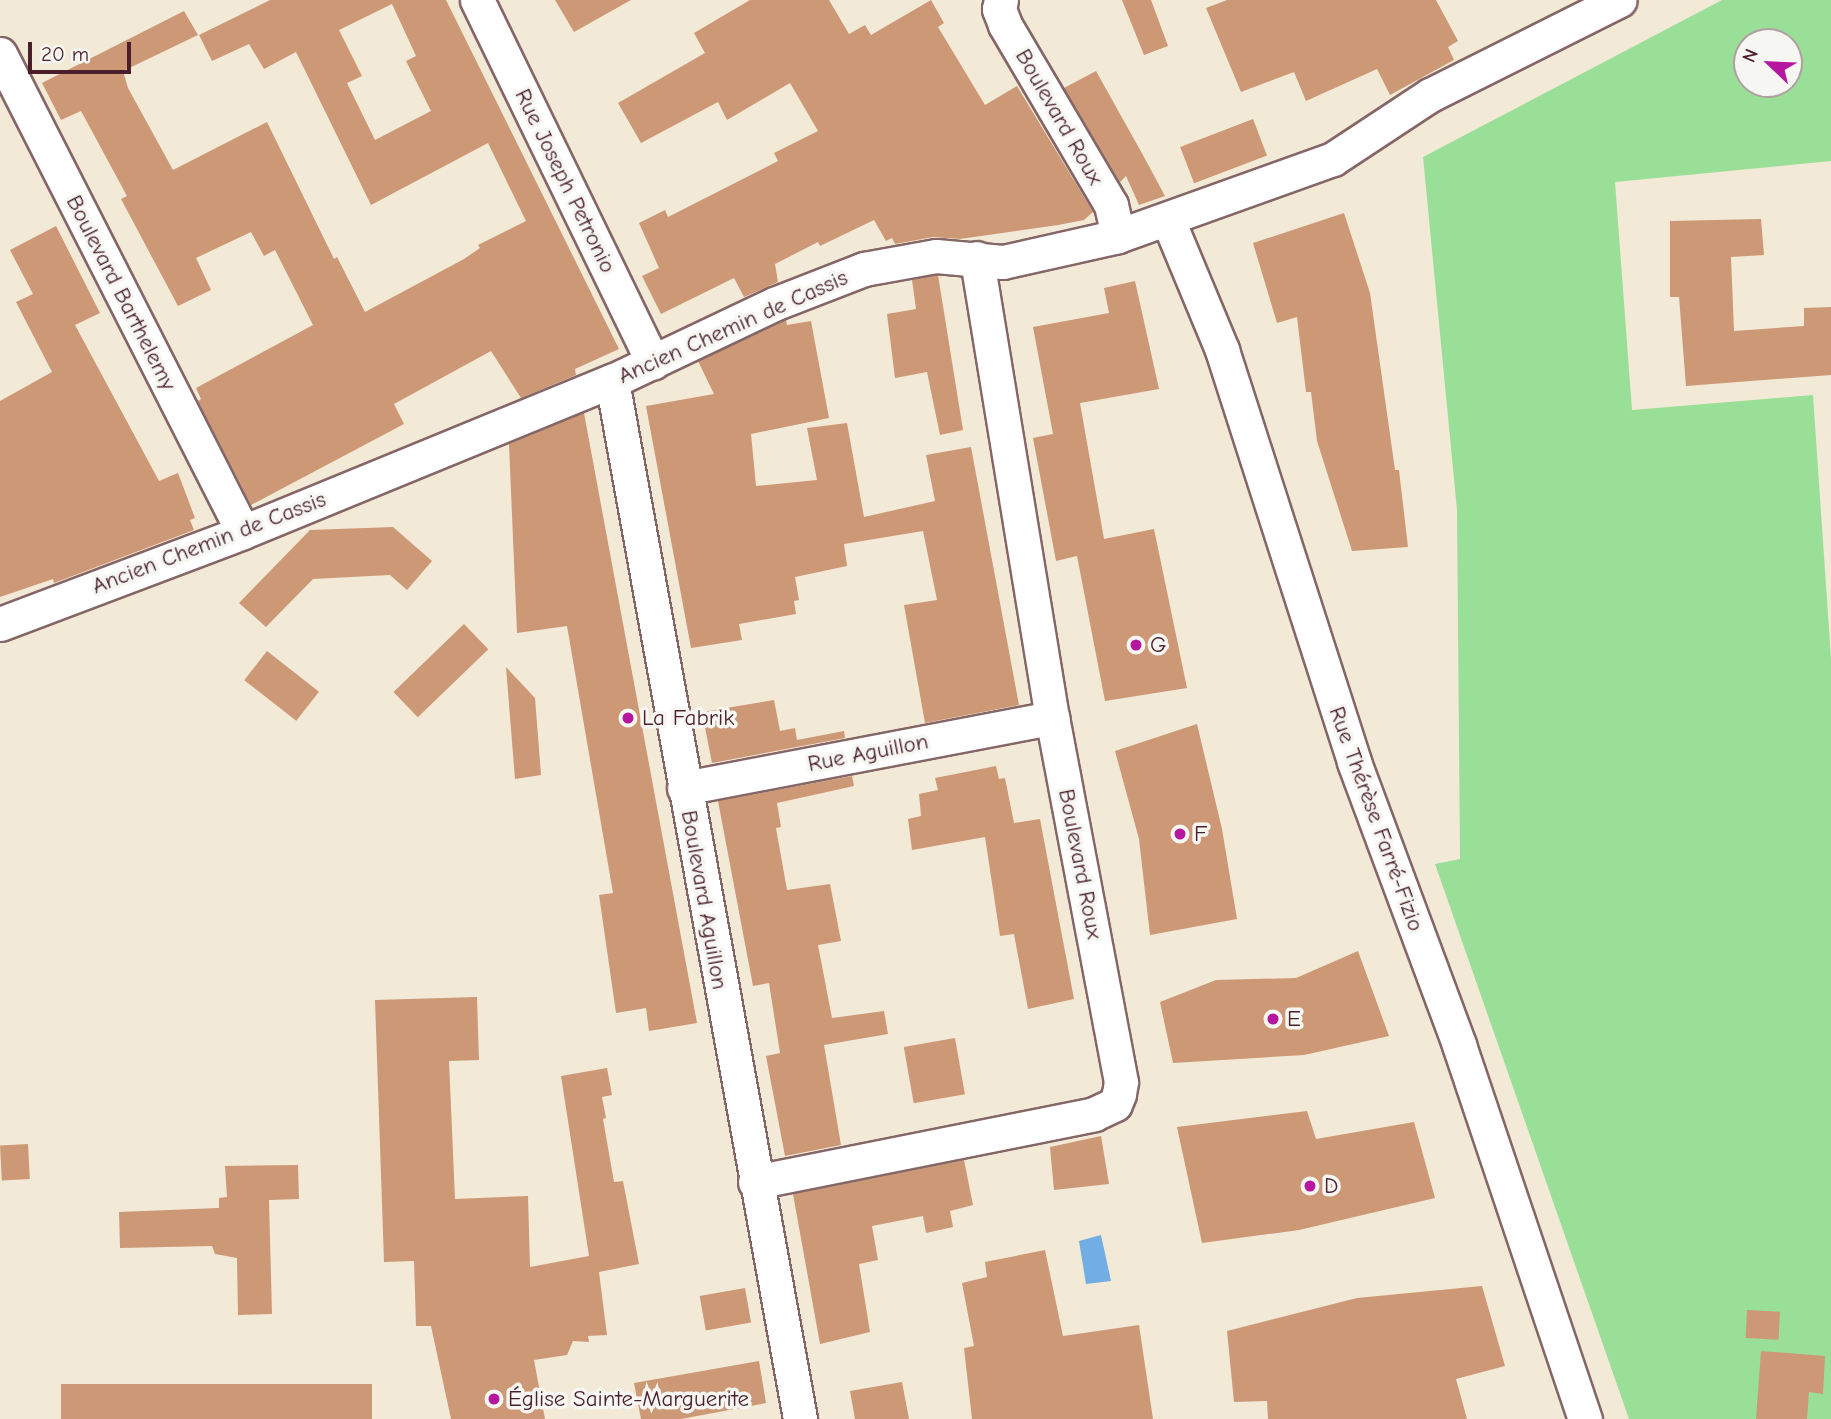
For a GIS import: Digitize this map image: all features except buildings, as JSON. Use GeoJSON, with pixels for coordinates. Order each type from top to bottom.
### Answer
{"type":"FeatureCollection","features":[{"type":"Feature","properties":{"kind":"street","name":"Boulevard Roux"},"geometry":{"type":"LineString","coordinates":[[1001,0],[999,9],[1006,25],[1111,205],[1118,236]]}},
{"type":"Feature","properties":{"kind":"street","name":"Ancien Chemin de Cassis"},"geometry":{"type":"LineString","coordinates":[[0,624],[243,532],[612,381],[774,304],[864,269],[936,256],[1003,262],[1118,236],[1132,228],[1168,220],[1333,159],[1430,95],[1620,0]]}},
{"type":"Feature","properties":{"kind":"street","name":"Rue Joseph Petronio"},"geometry":{"type":"LineString","coordinates":[[481,1],[653,362]]}},
{"type":"Feature","properties":{"kind":"street","name":"Boulevard Barthelemy"},"geometry":{"type":"LineString","coordinates":[[0,54],[243,532]]}},
{"type":"Feature","properties":{"kind":"street","name":"Rue Thérèse Farré-Fizio"},"geometry":{"type":"LineString","coordinates":[[1168,220],[1222,350],[1354,762],[1459,1045],[1585,1419]]}},
{"type":"Feature","properties":{"kind":"street","name":"Boulevard Roux"},"geometry":{"type":"LineString","coordinates":[[755,1182],[1094,1114],[1115,1104],[1121,1082],[1052,718],[977,258]]}},
{"type":"Feature","properties":{"kind":"street","name":"Boulevard Aguillon"},"geometry":{"type":"LineString","coordinates":[[612,381],[800,1419]]}},
{"type":"Feature","properties":{"kind":"street","name":"Rue Aguillon"},"geometry":{"type":"LineString","coordinates":[[684,788],[1052,718]]}},
{"type":"Feature","properties":{"kind":"green space"},"geometry":{"type":"Polygon","coordinates":[[[1722,0],[1831,0],[1831,161],[1615,182],[1632,410],[1813,395],[1831,658],[1831,1419],[1629,1419],[1435,864],[1460,859],[1457,510],[1423,157],[1722,0]]]}},
{"type":"Feature","properties":{"kind":"water"},"geometry":{"type":"Polygon","coordinates":[[[1101,1235],[1111,1281],[1086,1284],[1079,1241],[1101,1235]]]}},
{"type":"Feature","properties":{"kind":"place","name":"G"},"geometry":{"type":"Point","coordinates":[1136,645]}},
{"type":"Feature","properties":{"kind":"place","name":"La Fabrik"},"geometry":{"type":"Point","coordinates":[628,718]}},
{"type":"Feature","properties":{"kind":"place","name":"F"},"geometry":{"type":"Point","coordinates":[1180,834]}},
{"type":"Feature","properties":{"kind":"place","name":"E"},"geometry":{"type":"Point","coordinates":[1273,1019]}},
{"type":"Feature","properties":{"kind":"place","name":"D"},"geometry":{"type":"Point","coordinates":[1310,1186]}},
{"type":"Feature","properties":{"kind":"place","name":"Église Sainte-Marguerite"},"geometry":{"type":"Point","coordinates":[494,1399]}}]}
